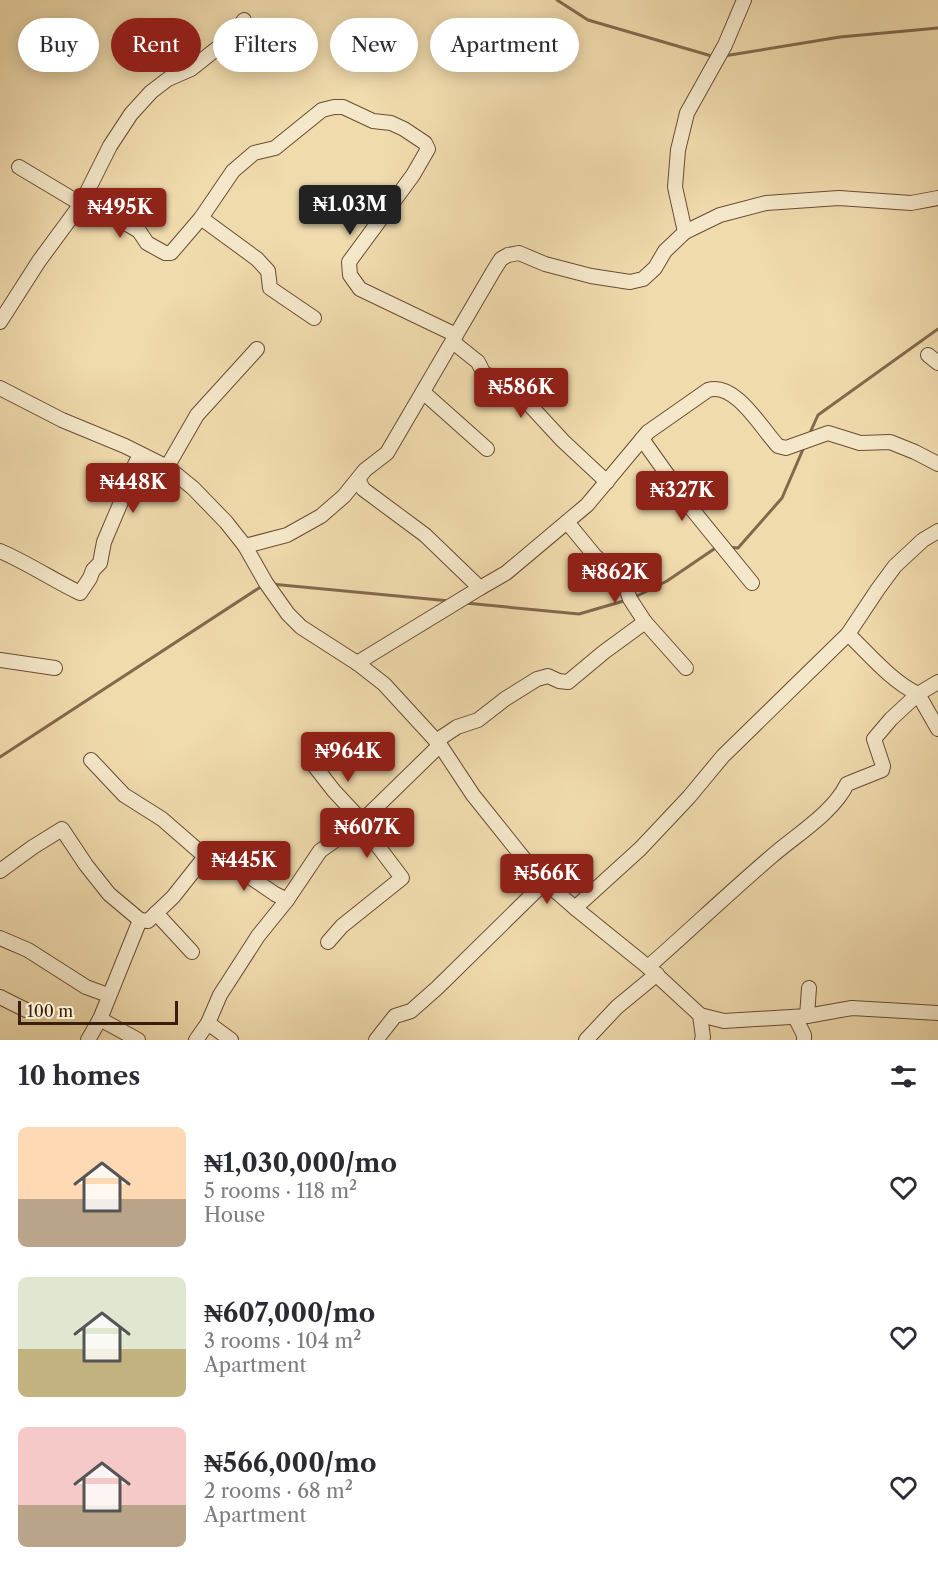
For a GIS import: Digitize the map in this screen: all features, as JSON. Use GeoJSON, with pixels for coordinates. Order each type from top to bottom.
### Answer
{"type":"FeatureCollection","features":[{"type":"Feature","properties":{"kind":"street"},"geometry":{"type":"LineString","coordinates":[[685,232],[675,187],[678,150],[687,113],[725,45],[744,0]]}},
{"type":"Feature","properties":{"kind":"street"},"geometry":{"type":"LineString","coordinates":[[0,322],[39,261],[81,204],[110,146],[131,114],[151,92],[168,79],[191,69],[213,52]]}},
{"type":"Feature","properties":{"kind":"street"},"geometry":{"type":"LineString","coordinates":[[19,167],[81,204],[99,208],[139,231],[147,243],[165,254],[171,253],[201,218],[233,171],[254,153],[275,148],[322,110],[343,107],[373,121],[391,123],[404,129],[424,143],[428,149],[402,192],[349,262],[350,275],[360,289],[455,338],[478,362],[484,374],[504,380],[563,441],[607,482]]}},
{"type":"Feature","properties":{"kind":"street"},"geometry":{"type":"LineString","coordinates":[[245,546],[287,536],[321,516],[344,496],[365,470],[387,453],[494,270],[508,255],[519,254],[545,264],[591,276],[630,282],[643,279],[655,268],[665,251],[685,232],[720,215],[766,203],[838,198],[910,203],[938,198]]}},
{"type":"Feature","properties":{"kind":"street"},"geometry":{"type":"LineString","coordinates":[[201,218],[257,259],[268,271],[270,288],[314,318]]}},
{"type":"Feature","properties":{"kind":"street"},"geometry":{"type":"LineString","coordinates":[[167,467],[197,415],[257,349]]}},
{"type":"Feature","properties":{"kind":"street"},"geometry":{"type":"LineString","coordinates":[[0,388],[62,420],[167,467],[193,488],[226,522],[245,546],[266,583],[288,614],[301,627],[357,663],[384,684],[438,743],[502,833],[545,882],[652,970],[700,1015],[724,1021],[801,1016],[852,1008],[938,1013]]}},
{"type":"Feature","properties":{"kind":"street"},"geometry":{"type":"LineString","coordinates":[[357,663],[506,573],[587,505],[648,432],[708,390],[716,388],[730,393],[742,402],[778,446],[786,448],[828,433],[860,443],[890,442],[938,464]]}},
{"type":"Feature","properties":{"kind":"street"},"geometry":{"type":"LineString","coordinates":[[423,392],[487,449]]}},
{"type":"Feature","properties":{"kind":"street"},"geometry":{"type":"LineString","coordinates":[[642,439],[691,508],[752,583]]}},
{"type":"Feature","properties":{"kind":"street"},"geometry":{"type":"LineString","coordinates":[[0,551],[29,563],[42,574],[80,593],[93,570],[100,563],[104,542],[121,502],[126,482],[140,454]]}},
{"type":"Feature","properties":{"kind":"street"},"geometry":{"type":"LineString","coordinates":[[358,478],[363,489],[425,535],[480,588]]}},
{"type":"Feature","properties":{"kind":"street"},"geometry":{"type":"LineString","coordinates":[[567,522],[595,556],[624,582],[630,599],[645,622],[686,668]]}},
{"type":"Feature","properties":{"kind":"street"},"geometry":{"type":"LineString","coordinates":[[575,908],[640,849],[689,797],[723,756],[848,634],[895,566],[922,540],[938,531]]}},
{"type":"Feature","properties":{"kind":"street"},"geometry":{"type":"LineString","coordinates":[[196,1040],[208,1023],[220,995],[258,936],[287,900],[320,851],[360,821],[457,727],[478,720],[505,699],[537,679],[548,676],[568,682],[645,622]]}},
{"type":"Feature","properties":{"kind":"street"},"geometry":{"type":"LineString","coordinates":[[848,634],[898,682],[918,694],[938,729]]}},
{"type":"Feature","properties":{"kind":"street"},"geometry":{"type":"LineString","coordinates":[[0,660],[55,668]]}},
{"type":"Feature","properties":{"kind":"street"},"geometry":{"type":"LineString","coordinates":[[586,1040],[652,970],[772,856],[799,835],[841,795],[847,784],[882,770],[883,766],[874,739],[891,719],[918,694],[938,682]]}},
{"type":"Feature","properties":{"kind":"street"},"geometry":{"type":"LineString","coordinates":[[92,760],[124,795],[162,819],[208,859]]}},
{"type":"Feature","properties":{"kind":"street"},"geometry":{"type":"LineString","coordinates":[[313,764],[360,821],[402,878],[342,926],[328,942]]}},
{"type":"Feature","properties":{"kind":"street"},"geometry":{"type":"LineString","coordinates":[[0,871],[62,829],[86,866],[109,894],[140,920],[148,921],[173,897],[200,863],[208,859],[226,861],[287,900]]}},
{"type":"Feature","properties":{"kind":"street"},"geometry":{"type":"LineString","coordinates":[[375,1040],[395,1016],[411,1011],[437,988],[545,882]]}},
{"type":"Feature","properties":{"kind":"street"},"geometry":{"type":"LineString","coordinates":[[156,913],[192,952]]}},
{"type":"Feature","properties":{"kind":"street"},"geometry":{"type":"LineString","coordinates":[[88,1040],[100,1019],[140,920]]}},
{"type":"Feature","properties":{"kind":"street"},"geometry":{"type":"LineString","coordinates":[[0,938],[28,950],[86,987],[108,995]]}},
{"type":"Feature","properties":{"kind":"street"},"geometry":{"type":"LineString","coordinates":[[804,1040],[801,1016],[809,988]]}},
{"type":"Feature","properties":{"kind":"street"},"geometry":{"type":"LineString","coordinates":[[0,997],[26,1010]]}},
{"type":"Feature","properties":{"kind":"street"},"geometry":{"type":"LineString","coordinates":[[700,1015],[703,1038]]}},
{"type":"Feature","properties":{"kind":"street"},"geometry":{"type":"LineString","coordinates":[[100,1019],[138,1040]]}},
{"type":"Feature","properties":{"kind":"street"},"geometry":{"type":"LineString","coordinates":[[703,1038],[724,1021]]}},
{"type":"Feature","properties":{"kind":"street"},"geometry":{"type":"LineString","coordinates":[[208,1023],[231,1040]]}},
{"type":"Feature","properties":{"kind":"waterway"},"geometry":{"type":"LineString","coordinates":[[557,0],[588,20],[715,57]]}},
{"type":"Feature","properties":{"kind":"waterway"},"geometry":{"type":"LineString","coordinates":[[724,56],[840,37],[938,28]]}},
{"type":"Feature","properties":{"kind":"waterway"},"geometry":{"type":"LineString","coordinates":[[809,435],[818,415],[938,329]]}},
{"type":"Feature","properties":{"kind":"waterway"},"geometry":{"type":"LineString","coordinates":[[729,547],[738,548],[782,498],[804,447]]}},
{"type":"Feature","properties":{"kind":"waterway"},"geometry":{"type":"LineString","coordinates":[[633,598],[667,581],[717,547]]}},
{"type":"Feature","properties":{"kind":"waterway"},"geometry":{"type":"LineString","coordinates":[[271,584],[450,601]]}},
{"type":"Feature","properties":{"kind":"waterway"},"geometry":{"type":"LineString","coordinates":[[0,757],[262,586]]}},
{"type":"Feature","properties":{"kind":"waterway"},"geometry":{"type":"LineString","coordinates":[[465,603],[579,614],[627,600]]}}]}
